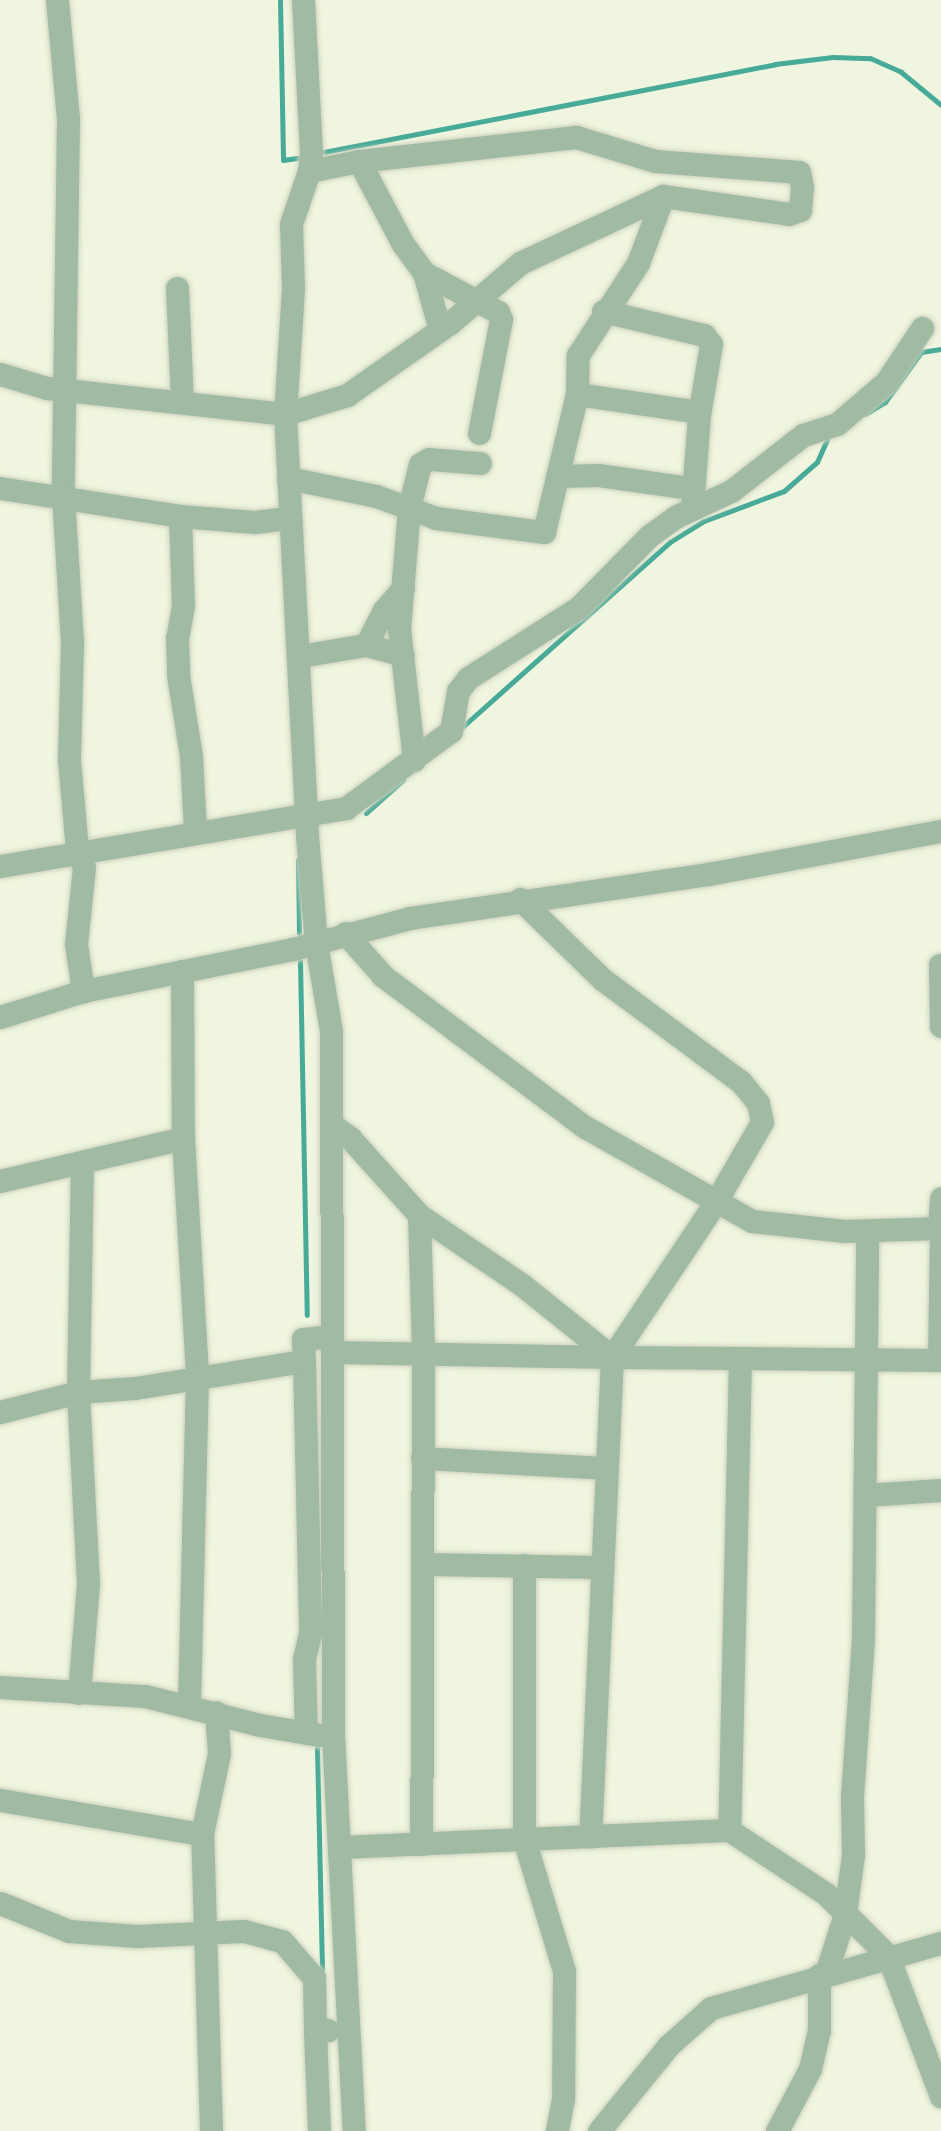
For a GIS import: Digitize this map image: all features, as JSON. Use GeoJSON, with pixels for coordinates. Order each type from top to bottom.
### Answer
{"type":"FeatureCollection","features":[{"type":"Feature","properties":{"kind":"street"},"geometry":{"type":"LineString","coordinates":[[57,0],[68,118],[63,495],[72,643],[69,760],[77,850],[84,867],[76,944],[83,991]]}},
{"type":"Feature","properties":{"kind":"street"},"geometry":{"type":"LineString","coordinates":[[303,0],[309,172],[291,224],[293,288],[285,414],[300,656],[297,683],[316,943],[329,1006],[333,1735],[354,2131]]}},
{"type":"Feature","properties":{"kind":"street"},"geometry":{"type":"LineString","coordinates":[[0,374],[66,388],[285,414],[347,395],[440,330],[520,263],[663,196],[789,214],[800,210],[802,187],[799,173],[655,161],[576,137],[359,161],[309,172]]}},
{"type":"Feature","properties":{"kind":"street"},"geometry":{"type":"LineString","coordinates":[[359,161],[424,273],[440,330]]}},
{"type":"Feature","properties":{"kind":"street"},"geometry":{"type":"LineString","coordinates":[[288,478],[376,496],[436,518],[544,533],[577,394],[578,355],[603,311],[638,263],[663,196]]}},
{"type":"Feature","properties":{"kind":"street"},"geometry":{"type":"LineString","coordinates":[[424,273],[473,302],[498,312],[501,319],[479,433]]}},
{"type":"Feature","properties":{"kind":"street"},"geometry":{"type":"LineString","coordinates":[[177,288],[182,402]]}},
{"type":"Feature","properties":{"kind":"street"},"geometry":{"type":"LineString","coordinates":[[0,866],[195,830],[307,816],[346,808],[451,731],[458,691],[468,678],[578,608],[649,536],[691,499],[699,415],[711,344],[704,335],[603,311]]}},
{"type":"Feature","properties":{"kind":"street"},"geometry":{"type":"LineString","coordinates":[[557,476],[598,475],[691,499],[731,492],[803,435],[837,424],[886,382],[922,328]]}},
{"type":"Feature","properties":{"kind":"street"},"geometry":{"type":"LineString","coordinates":[[577,394],[692,411],[699,415]]}},
{"type":"Feature","properties":{"kind":"street"},"geometry":{"type":"LineString","coordinates":[[414,760],[399,629],[409,508],[420,464],[429,459],[480,463]]}},
{"type":"Feature","properties":{"kind":"street"},"geometry":{"type":"LineString","coordinates":[[0,488],[63,495],[180,516],[255,522],[290,518]]}},
{"type":"Feature","properties":{"kind":"street"},"geometry":{"type":"LineString","coordinates":[[180,516],[183,605],[177,638],[178,674],[191,756],[195,830]]}},
{"type":"Feature","properties":{"kind":"street"},"geometry":{"type":"LineString","coordinates":[[366,645],[384,610],[402,588]]}},
{"type":"Feature","properties":{"kind":"street"},"geometry":{"type":"LineString","coordinates":[[300,656],[366,645],[403,655]]}},
{"type":"Feature","properties":{"kind":"street"},"geometry":{"type":"LineString","coordinates":[[0,1017],[83,991],[316,943],[345,933],[520,899],[708,874],[941,831]]}},
{"type":"Feature","properties":{"kind":"street"},"geometry":{"type":"LineString","coordinates":[[520,899],[602,979],[741,1082],[758,1103],[762,1122],[715,1203],[612,1356],[590,1836]]}},
{"type":"Feature","properties":{"kind":"street"},"geometry":{"type":"LineString","coordinates":[[345,933],[383,976],[585,1127],[715,1203],[752,1221],[867,1231],[940,1228]]}},
{"type":"Feature","properties":{"kind":"street"},"geometry":{"type":"LineString","coordinates":[[940,965],[941,1026]]}},
{"type":"Feature","properties":{"kind":"street"},"geometry":{"type":"LineString","coordinates":[[182,971],[183,1138],[197,1376],[189,1706]]}},
{"type":"Feature","properties":{"kind":"street"},"geometry":{"type":"LineString","coordinates":[[331,1124],[350,1138],[419,1215],[512,1277],[612,1356]]}},
{"type":"Feature","properties":{"kind":"street"},"geometry":{"type":"LineString","coordinates":[[0,1181],[183,1138]]}},
{"type":"Feature","properties":{"kind":"street"},"geometry":{"type":"LineString","coordinates":[[79,1693],[88,1583],[78,1392],[82,1163]]}},
{"type":"Feature","properties":{"kind":"street"},"geometry":{"type":"LineString","coordinates":[[306,1733],[304,1659],[310,1633],[303,1339],[423,1353],[940,1360],[941,1198]]}},
{"type":"Feature","properties":{"kind":"street"},"geometry":{"type":"LineString","coordinates":[[419,1215],[423,1353],[421,1844]]}},
{"type":"Feature","properties":{"kind":"street"},"geometry":{"type":"LineString","coordinates":[[777,2131],[810,2069],[819,2031],[822,1974],[845,1914],[853,1855],[852,1796],[861,1678],[866,1495],[867,1231]]}},
{"type":"Feature","properties":{"kind":"street"},"geometry":{"type":"LineString","coordinates":[[729,1830],[740,1358]]}},
{"type":"Feature","properties":{"kind":"street"},"geometry":{"type":"LineString","coordinates":[[0,1412],[78,1392],[135,1388],[304,1361]]}},
{"type":"Feature","properties":{"kind":"street"},"geometry":{"type":"LineString","coordinates":[[422,1458],[607,1468]]}},
{"type":"Feature","properties":{"kind":"street"},"geometry":{"type":"LineString","coordinates":[[866,1495],[941,1490]]}},
{"type":"Feature","properties":{"kind":"street"},"geometry":{"type":"LineString","coordinates":[[422,1564],[602,1567]]}},
{"type":"Feature","properties":{"kind":"street"},"geometry":{"type":"LineString","coordinates":[[524,1565],[524,1839],[564,1971],[563,2099],[557,2131]]}},
{"type":"Feature","properties":{"kind":"street"},"geometry":{"type":"LineString","coordinates":[[0,1687],[145,1696],[306,1733],[333,1735]]}},
{"type":"Feature","properties":{"kind":"street"},"geometry":{"type":"LineString","coordinates":[[211,2131],[202,1834],[219,1753],[216,1712]]}},
{"type":"Feature","properties":{"kind":"street"},"geometry":{"type":"LineString","coordinates":[[0,1800],[202,1834]]}},
{"type":"Feature","properties":{"kind":"street"},"geometry":{"type":"LineString","coordinates":[[341,1847],[729,1830],[826,1894],[888,1956],[941,2096]]}},
{"type":"Feature","properties":{"kind":"street"},"geometry":{"type":"LineString","coordinates":[[0,1903],[69,1931],[137,1936],[244,1931],[282,1941],[314,1978],[319,2131]]}},
{"type":"Feature","properties":{"kind":"street"},"geometry":{"type":"LineString","coordinates":[[599,2131],[668,2046],[698,2017],[726,2003],[822,1974],[941,1943]]}},
{"type":"Feature","properties":{"kind":"street"},"geometry":{"type":"LineString","coordinates":[[316,2031],[349,2030]]}},
{"type":"Feature","properties":{"kind":"waterway"},"geometry":{"type":"LineString","coordinates":[[280,0],[283,160],[297,158]]}},
{"type":"Feature","properties":{"kind":"waterway"},"geometry":{"type":"LineString","coordinates":[[324,152],[775,64],[833,57],[870,58],[901,72],[941,105]]}},
{"type":"Feature","properties":{"kind":"waterway"},"geometry":{"type":"LineString","coordinates":[[865,414],[885,402],[921,352],[941,349]]}},
{"type":"Feature","properties":{"kind":"waterway"},"geometry":{"type":"LineString","coordinates":[[460,729],[670,542],[704,521],[784,491],[817,462],[829,435]]}},
{"type":"Feature","properties":{"kind":"waterway"},"geometry":{"type":"LineString","coordinates":[[366,813],[403,780]]}},
{"type":"Feature","properties":{"kind":"waterway"},"geometry":{"type":"LineString","coordinates":[[298,860],[299,933]]}},
{"type":"Feature","properties":{"kind":"waterway"},"geometry":{"type":"LineString","coordinates":[[300,961],[307,1315]]}},
{"type":"Feature","properties":{"kind":"waterway"},"geometry":{"type":"LineString","coordinates":[[317,1748],[322,1976]]}}]}
